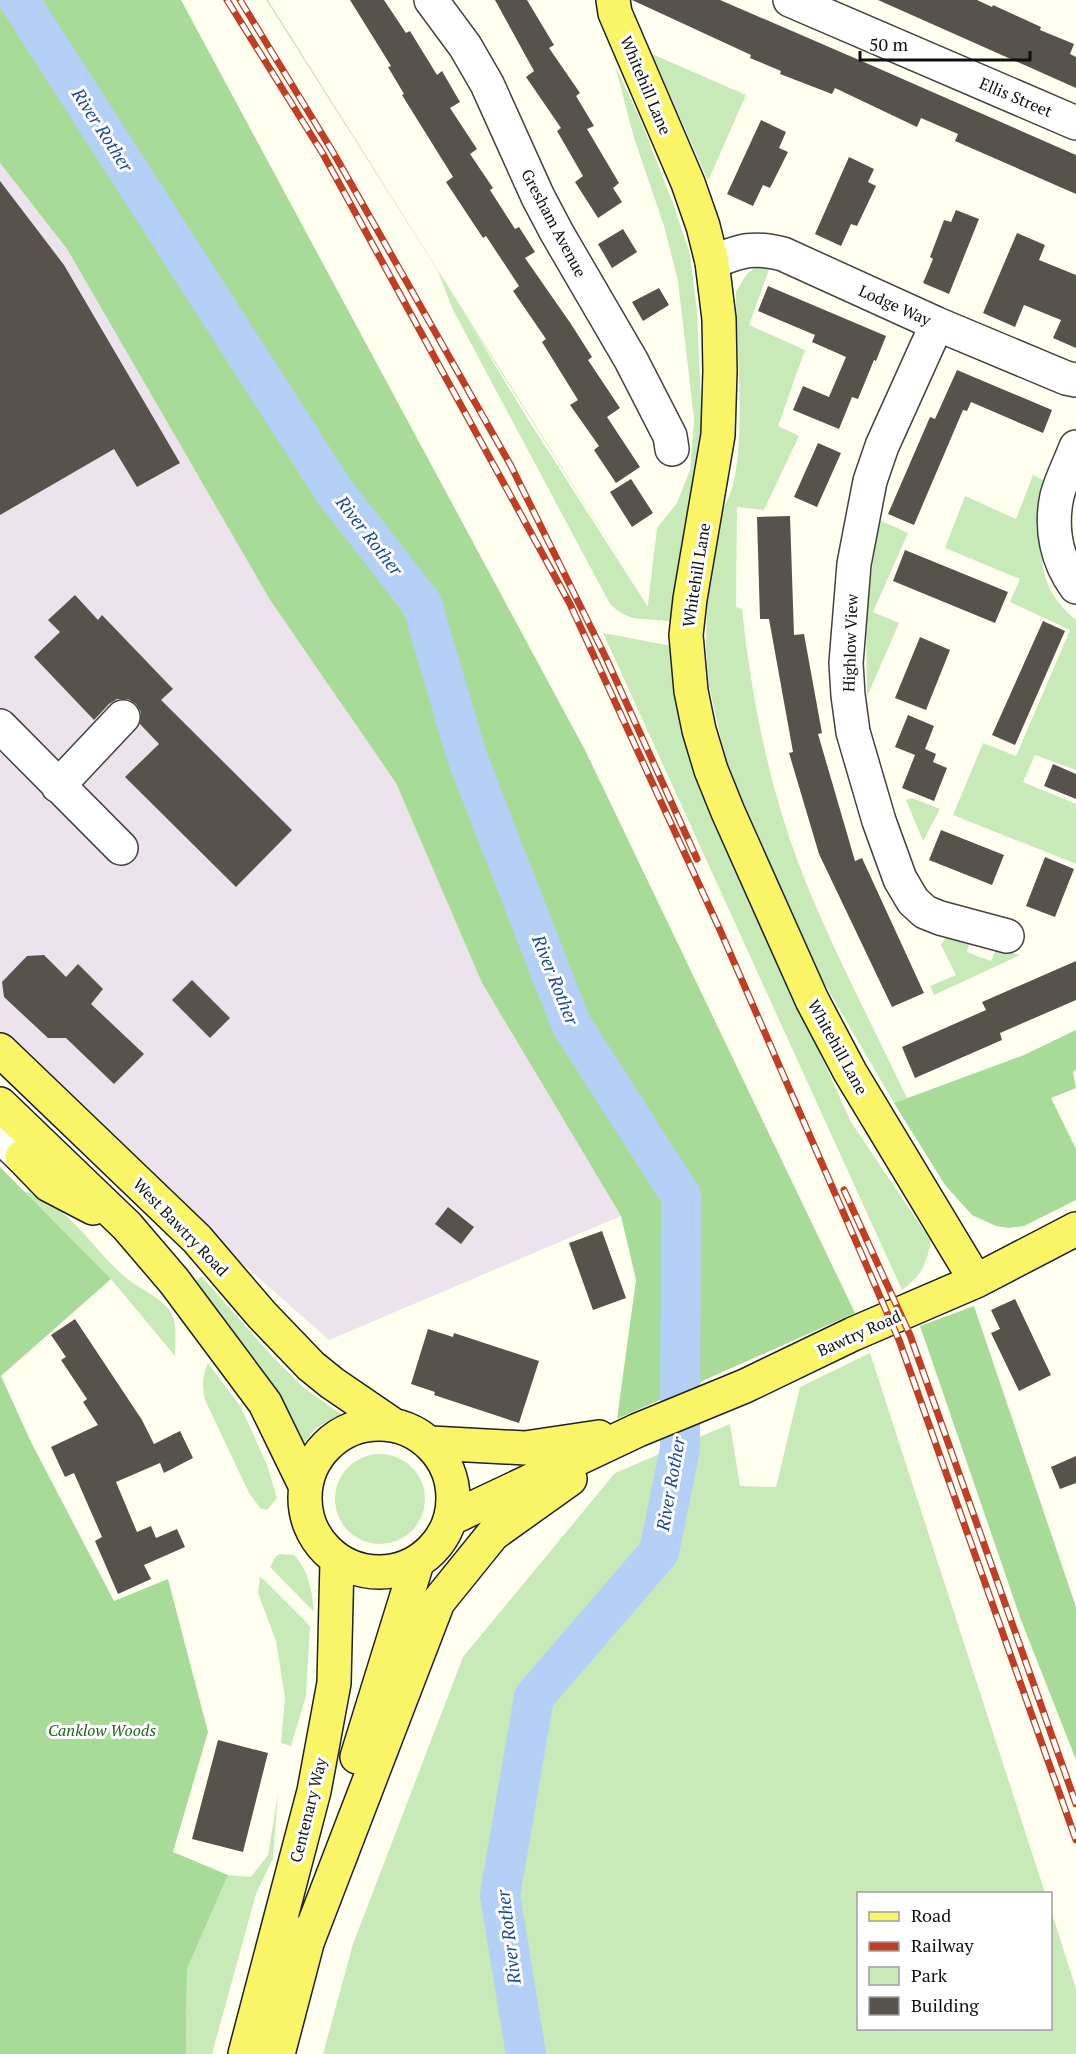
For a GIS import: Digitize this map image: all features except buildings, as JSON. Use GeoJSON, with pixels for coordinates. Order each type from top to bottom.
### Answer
{"type":"FeatureCollection","features":[{"type":"Feature","properties":{"kind":"main road","name":"Whitehill Lane"},"geometry":{"type":"LineString","coordinates":[[613,0],[624,33],[704,225],[712,262],[719,319],[718,435],[686,635],[699,730],[728,812],[812,1000],[850,1072],[976,1281]]}},
{"type":"Feature","properties":{"kind":"main road","name":"West Bawtry Road"},"geometry":{"type":"LineString","coordinates":[[0,1050],[197,1239],[262,1316],[311,1366],[392,1424]]}},
{"type":"Feature","properties":{"kind":"main road"},"geometry":{"type":"LineString","coordinates":[[0,1104],[127,1226],[198,1311],[265,1403],[305,1485]]}},
{"type":"Feature","properties":{"kind":"main road"},"geometry":{"type":"LineString","coordinates":[[11,1147],[50,1185],[127,1226]]}},
{"type":"Feature","properties":{"kind":"main road","name":"Bawtry Road"},"geometry":{"type":"LineString","coordinates":[[452,1518],[646,1427],[723,1395],[853,1334],[976,1281],[1076,1229]]}},
{"type":"Feature","properties":{"kind":"main road"},"geometry":{"type":"LineString","coordinates":[[392,1424],[417,1433],[431,1443],[447,1465],[453,1483],[452,1518],[440,1542],[417,1563],[393,1572],[377,1573],[351,1568],[338,1561],[318,1543],[309,1525],[304,1499],[305,1485],[314,1460],[332,1439],[355,1427],[392,1424]]}},
{"type":"Feature","properties":{"kind":"main road","name":"Bawtry Road"},"geometry":{"type":"LineString","coordinates":[[431,1443],[525,1448],[589,1439],[646,1427]]}},
{"type":"Feature","properties":{"kind":"main road"},"geometry":{"type":"LineString","coordinates":[[305,1948],[438,1602],[493,1534],[646,1427]]}},
{"type":"Feature","properties":{"kind":"main road","name":"Centenary Way"},"geometry":{"type":"LineString","coordinates":[[245,2054],[322,1753],[334,1683],[338,1561]]}},
{"type":"Feature","properties":{"kind":"main road"},"geometry":{"type":"LineString","coordinates":[[278,2054],[345,1796],[417,1563]]}},
{"type":"Feature","properties":{"kind":"street","name":"Gresham Avenue"},"geometry":{"type":"LineString","coordinates":[[431,0],[465,46],[487,84],[538,198],[631,360],[670,436],[672,449]]}},
{"type":"Feature","properties":{"kind":"street","name":"Ellis Street"},"geometry":{"type":"LineString","coordinates":[[790,0],[1076,123]]}},
{"type":"Feature","properties":{"kind":"street","name":"Lodge Way"},"geometry":{"type":"LineString","coordinates":[[712,262],[743,250],[765,249],[783,254],[937,324],[1066,378],[1076,380]]}},
{"type":"Feature","properties":{"kind":"street","name":"Highlow View"},"geometry":{"type":"LineString","coordinates":[[937,324],[882,446],[862,514],[854,564],[846,663],[848,695],[853,732],[879,821],[900,879],[913,901],[925,912],[940,918],[1008,936]]}},
{"type":"Feature","properties":{"kind":"street"},"geometry":{"type":"LineString","coordinates":[[1076,447],[1058,496],[1055,525],[1056,544],[1063,567],[1076,587]]}},
{"type":"Feature","properties":{"kind":"street"},"geometry":{"type":"LineString","coordinates":[[58,786],[123,717]]}},
{"type":"Feature","properties":{"kind":"street"},"geometry":{"type":"LineString","coordinates":[[0,726],[121,848]]}},
{"type":"Feature","properties":{"kind":"shaded area"},"geometry":{"type":"Polygon","coordinates":[[[0,163],[67,249],[270,600],[396,783],[482,983],[621,1216],[329,1340],[190,1217],[0,1033],[0,163]]]}},
{"type":"Feature","properties":{"kind":"green space"},"geometry":{"type":"Polygon","coordinates":[[[0,0],[181,0],[586,752],[855,1313],[617,1419],[636,1280],[621,1216],[482,983],[396,783],[270,600],[67,249],[0,163],[0,0]]]}},
{"type":"Feature","properties":{"kind":"green space"},"geometry":{"type":"Polygon","coordinates":[[[266,0],[268,0],[648,604],[657,528],[677,503],[690,470],[694,419],[678,281],[664,226],[634,138],[615,65],[641,121],[690,254],[697,311],[702,427],[675,622],[659,620],[662,626],[658,620],[627,616],[610,604],[452,308],[438,271],[266,0]],[[464,314],[529,421],[648,607],[648,604],[464,314]]]}},
{"type":"Feature","properties":{"kind":"green space"},"geometry":{"type":"Polygon","coordinates":[[[652,54],[746,95],[708,181],[652,54]]]}},
{"type":"Feature","properties":{"kind":"green space"},"geometry":{"type":"Polygon","coordinates":[[[757,266],[770,267],[749,325],[805,350],[778,426],[799,436],[764,510],[737,507],[736,607],[742,609],[750,673],[762,737],[787,832],[823,922],[907,1098],[894,1103],[805,950],[728,770],[709,686],[706,648],[707,599],[724,506],[732,488],[737,464],[739,435],[736,292],[746,275],[757,266]]]}},
{"type":"Feature","properties":{"kind":"green space"},"geometry":{"type":"Polygon","coordinates":[[[1033,475],[1050,483],[1042,539],[1044,573],[1050,589],[1061,605],[1076,620],[1076,770],[1035,755],[1023,782],[1076,804],[1076,864],[953,815],[983,743],[1016,756],[1070,630],[1010,602],[1020,579],[945,548],[965,496],[1016,519],[1033,475]]]}},
{"type":"Feature","properties":{"kind":"green space"},"geometry":{"type":"Polygon","coordinates":[[[879,520],[908,533],[873,612],[899,623],[867,697],[866,610],[879,520]]]}},
{"type":"Feature","properties":{"kind":"green space"},"geometry":{"type":"Polygon","coordinates":[[[603,633],[672,646],[680,698],[710,811],[851,1122],[931,1241],[922,1269],[902,1290],[603,633]]]}},
{"type":"Feature","properties":{"kind":"green space"},"geometry":{"type":"Polygon","coordinates":[[[912,798],[940,809],[923,841],[906,800],[912,798]]]}},
{"type":"Feature","properties":{"kind":"green space"},"geometry":{"type":"Polygon","coordinates":[[[946,937],[970,937],[967,952],[991,961],[997,948],[1020,955],[934,995],[930,986],[956,975],[941,945],[946,937]]]}},
{"type":"Feature","properties":{"kind":"green space"},"geometry":{"type":"Polygon","coordinates":[[[1076,1030],[1076,1070],[1073,1072],[1076,1088],[1051,1098],[1076,1149],[1076,1200],[1024,1226],[1009,1228],[996,1226],[972,1215],[945,1185],[894,1103],[1024,1055],[1076,1030]]]}},
{"type":"Feature","properties":{"kind":"green space","name":"Canklow Woods"},"geometry":{"type":"Polygon","coordinates":[[[0,1167],[111,1279],[1,1376],[31,1442],[114,1601],[168,1579],[208,1732],[173,1852],[228,1875],[187,1969],[186,2054],[0,2054],[0,1167]]]}},
{"type":"Feature","properties":{"kind":"green space"},"geometry":{"type":"Polygon","coordinates":[[[23,1191],[55,1206],[129,1280],[166,1306],[174,1321],[175,1356],[111,1279],[23,1191]]]}},
{"type":"Feature","properties":{"kind":"green space"},"geometry":{"type":"Polygon","coordinates":[[[201,1276],[273,1357],[304,1388],[341,1414],[316,1428],[304,1443],[190,1287],[201,1276]]]}},
{"type":"Feature","properties":{"kind":"green space"},"geometry":{"type":"Polygon","coordinates":[[[974,1306],[1076,1607],[1076,1760],[1021,1620],[920,1326],[974,1306]]]}},
{"type":"Feature","properties":{"kind":"green space"},"geometry":{"type":"Polygon","coordinates":[[[870,1353],[1045,1892],[857,1892],[857,2030],[1052,2030],[1052,1913],[1076,1989],[1076,2054],[323,2054],[353,1944],[463,1657],[615,1473],[730,1424],[740,1486],[776,1487],[800,1387],[870,1353]]]}},
{"type":"Feature","properties":{"kind":"green space"},"geometry":{"type":"Polygon","coordinates":[[[208,1363],[241,1407],[267,1465],[277,1498],[267,1510],[260,1508],[249,1493],[205,1400],[203,1381],[208,1363]]]}},
{"type":"Feature","properties":{"kind":"green space"},"geometry":{"type":"Polygon","coordinates":[[[380,1454],[397,1457],[412,1467],[422,1482],[425,1499],[422,1516],[412,1531],[397,1541],[380,1544],[363,1541],[348,1531],[338,1516],[335,1499],[338,1482],[348,1467],[363,1457],[380,1454]]]}},
{"type":"Feature","properties":{"kind":"green space"},"geometry":{"type":"Polygon","coordinates":[[[294,1555],[303,1567],[311,1589],[314,1612],[270,1567],[276,1556],[294,1555]]]}},
{"type":"Feature","properties":{"kind":"green space"},"geometry":{"type":"Polygon","coordinates":[[[260,1576],[310,1626],[306,1696],[291,1746],[281,1743],[285,1698],[276,1641],[258,1593],[260,1576]]]}},
{"type":"Feature","properties":{"kind":"green space"},"geometry":{"type":"Polygon","coordinates":[[[278,1794],[273,1858],[256,1894],[212,2054],[186,2054],[187,1969],[228,1875],[251,1877],[268,1855],[278,1794]]]}},
{"type":"Feature","properties":{"kind":"waterway","name":"River Rother"},"geometry":{"type":"LineString","coordinates":[[19,0],[334,491],[422,604],[467,757],[571,1024],[681,1196],[680,1449],[659,1552],[534,1697],[500,1895],[526,2054]]}},
{"type":"Feature","properties":{"kind":"railway"},"geometry":{"type":"LineString","coordinates":[[227,0],[323,154],[570,604],[720,930],[899,1340],[1076,1840]]}},
{"type":"Feature","properties":{"kind":"railway"},"geometry":{"type":"LineString","coordinates":[[240,0],[333,152],[510,464],[606,658],[697,859]]}},
{"type":"Feature","properties":{"kind":"railway"},"geometry":{"type":"LineString","coordinates":[[844,1190],[910,1335],[1076,1804]]}}]}
